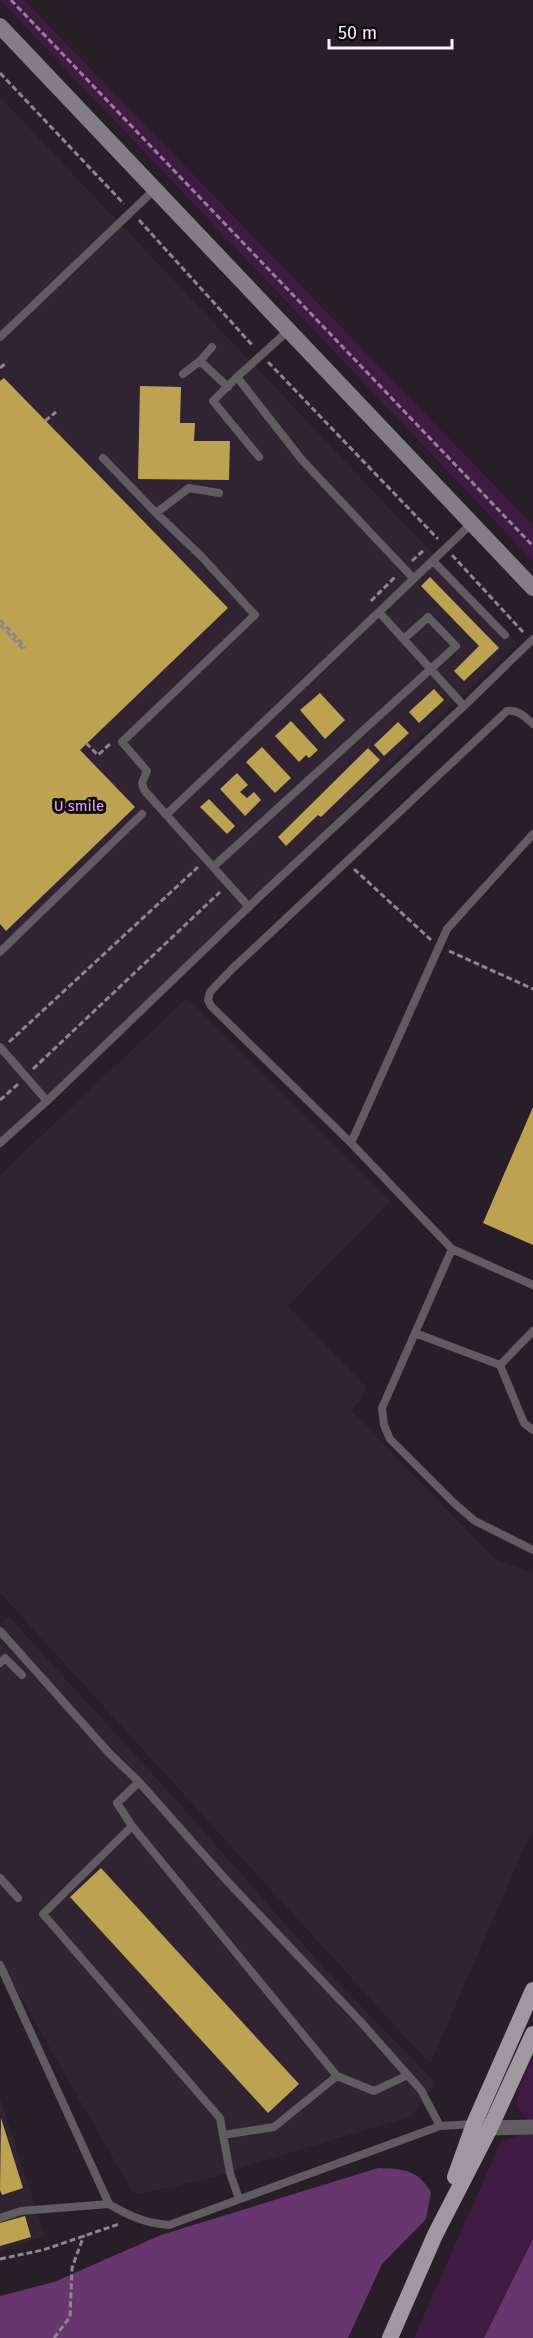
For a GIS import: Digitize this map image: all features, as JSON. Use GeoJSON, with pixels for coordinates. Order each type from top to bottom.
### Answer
{"type":"FeatureCollection","features":[{"type":"Feature","properties":{"kind":"main road"},"geometry":{"type":"LineString","coordinates":[[0,26],[533,588]]}},
{"type":"Feature","properties":{"kind":"main road"},"geometry":{"type":"LineString","coordinates":[[390,2338],[482,2126],[533,1990]]}},
{"type":"Feature","properties":{"kind":"main road"},"geometry":{"type":"LineString","coordinates":[[482,2126],[533,2034]]}},
{"type":"Feature","properties":{"kind":"street"},"geometry":{"type":"LineString","coordinates":[[482,2126],[533,2127]]}},
{"type":"Feature","properties":{"kind":"lane"},"geometry":{"type":"LineString","coordinates":[[0,338],[155,189]]}},
{"type":"Feature","properties":{"kind":"lane"},"geometry":{"type":"LineString","coordinates":[[259,457],[213,401],[289,330]]}},
{"type":"Feature","properties":{"kind":"lane"},"geometry":{"type":"LineString","coordinates":[[183,374],[200,361],[212,347]]}},
{"type":"Feature","properties":{"kind":"lane"},"geometry":{"type":"LineString","coordinates":[[200,361],[228,387]]}},
{"type":"Feature","properties":{"kind":"lane"},"geometry":{"type":"LineString","coordinates":[[237,377],[302,460],[413,578]]}},
{"type":"Feature","properties":{"kind":"lane"},"geometry":{"type":"LineString","coordinates":[[103,458],[201,556],[255,615],[122,742],[147,771],[142,783],[144,790],[249,908]]}},
{"type":"Feature","properties":{"kind":"lane"},"geometry":{"type":"LineString","coordinates":[[156,513],[189,488],[219,493]]}},
{"type":"Feature","properties":{"kind":"lane"},"geometry":{"type":"LineString","coordinates":[[166,815],[471,524]]}},
{"type":"Feature","properties":{"kind":"lane"},"geometry":{"type":"LineString","coordinates":[[433,561],[505,635]]}},
{"type":"Feature","properties":{"kind":"lane"},"geometry":{"type":"LineString","coordinates":[[379,612],[464,706]]}},
{"type":"Feature","properties":{"kind":"lane"},"geometry":{"type":"LineString","coordinates":[[213,867],[456,646],[428,617],[404,639]]}},
{"type":"Feature","properties":{"kind":"lane"},"geometry":{"type":"LineString","coordinates":[[0,1143],[533,639]]}},
{"type":"Feature","properties":{"kind":"lane"},"geometry":{"type":"LineString","coordinates":[[533,724],[519,712],[507,711],[210,992],[208,1000],[211,1006],[351,1143],[452,1249],[533,1285]]}},
{"type":"Feature","properties":{"kind":"lane"},"geometry":{"type":"LineString","coordinates":[[0,952],[141,814]]}},
{"type":"Feature","properties":{"kind":"lane"},"geometry":{"type":"LineString","coordinates":[[351,1143],[447,929],[533,834]]}},
{"type":"Feature","properties":{"kind":"lane"},"geometry":{"type":"LineString","coordinates":[[1,1048],[47,1101]]}},
{"type":"Feature","properties":{"kind":"lane"},"geometry":{"type":"LineString","coordinates":[[452,1249],[382,1408],[384,1425],[390,1439],[475,1521],[533,1550]]}},
{"type":"Feature","properties":{"kind":"lane"},"geometry":{"type":"LineString","coordinates":[[501,1365],[533,1331]]}},
{"type":"Feature","properties":{"kind":"lane"},"geometry":{"type":"LineString","coordinates":[[415,1333],[501,1365],[524,1424],[533,1430]]}},
{"type":"Feature","properties":{"kind":"lane"},"geometry":{"type":"LineString","coordinates":[[0,1631],[227,1881],[360,2021],[421,2090],[440,2126]]}},
{"type":"Feature","properties":{"kind":"lane"},"geometry":{"type":"LineString","coordinates":[[0,1663],[5,1658],[22,1676]]}},
{"type":"Feature","properties":{"kind":"lane"},"geometry":{"type":"LineString","coordinates":[[139,1782],[117,1803],[132,1826],[338,2076],[374,2091],[408,2075]]}},
{"type":"Feature","properties":{"kind":"lane"},"geometry":{"type":"LineString","coordinates":[[132,1826],[43,1914],[220,2118],[230,2173],[239,2199]]}},
{"type":"Feature","properties":{"kind":"lane"},"geometry":{"type":"LineString","coordinates":[[0,1878],[18,1898]]}},
{"type":"Feature","properties":{"kind":"lane"},"geometry":{"type":"LineString","coordinates":[[0,1965],[109,2204]]}},
{"type":"Feature","properties":{"kind":"lane"},"geometry":{"type":"LineString","coordinates":[[223,2134],[274,2127],[338,2076]]}},
{"type":"Feature","properties":{"kind":"lane"},"geometry":{"type":"LineString","coordinates":[[0,2218],[21,2211],[109,2204],[135,2219],[151,2224],[169,2225],[440,2126],[482,2126]]}},
{"type":"Feature","properties":{"kind":"path"},"geometry":{"type":"LineString","coordinates":[[11,0],[533,546]]}},
{"type":"Feature","properties":{"kind":"path"},"geometry":{"type":"LineString","coordinates":[[0,368],[7,362]]}},
{"type":"Feature","properties":{"kind":"path"},"geometry":{"type":"LineString","coordinates":[[45,421],[56,412]]}},
{"type":"Feature","properties":{"kind":"path"},"geometry":{"type":"LineString","coordinates":[[0,620],[25,649],[0,625]]}},
{"type":"Feature","properties":{"kind":"path"},"geometry":{"type":"LineString","coordinates":[[86,743],[98,755],[115,739],[122,742]]}},
{"type":"Feature","properties":{"kind":"path"},"geometry":{"type":"LineString","coordinates":[[1,1048],[206,860]]}},
{"type":"Feature","properties":{"kind":"path"},"geometry":{"type":"LineString","coordinates":[[0,1100],[228,884]]}},
{"type":"Feature","properties":{"kind":"path"},"geometry":{"type":"LineString","coordinates":[[0,2259],[43,2250],[135,2219]]}},
{"type":"Feature","properties":{"kind":"path"},"geometry":{"type":"LineString","coordinates":[[54,2338],[70,2317],[72,2268],[84,2235]]}},
{"type":"Feature","properties":{"kind":"shaded area"},"geometry":{"type":"Polygon","coordinates":[[[0,0],[24,0],[533,525],[533,561],[0,0]]]}},
{"type":"Feature","properties":{"kind":"shaded area"},"geometry":{"type":"Polygon","coordinates":[[[0,97],[517,643],[0,1143],[0,97]]]}},
{"type":"Feature","properties":{"kind":"shaded area"},"geometry":{"type":"Polygon","coordinates":[[[187,998],[390,1201],[288,1306],[366,1387],[361,1400],[351,1411],[495,1559],[533,1573],[533,1827],[430,2064],[0,1593],[0,1175],[187,998]]]}},
{"type":"Feature","properties":{"kind":"shaded area"},"geometry":{"type":"Polygon","coordinates":[[[9,1617],[169,1792],[324,1968],[436,2083],[412,2116],[230,2173],[141,2194],[133,2193],[0,1961],[0,1624],[9,1617]]]}},
{"type":"Feature","properties":{"kind":"shaded area"},"geometry":{"type":"Polygon","coordinates":[[[533,2059],[533,2120],[524,2115],[517,2101],[521,2084],[533,2059]]]}},
{"type":"Feature","properties":{"kind":"shaded area"},"geometry":{"type":"Polygon","coordinates":[[[0,2098],[45,2236],[0,2250],[0,2098]]]}},
{"type":"Feature","properties":{"kind":"shaded area"},"geometry":{"type":"Polygon","coordinates":[[[522,2134],[533,2134],[533,2239],[484,2338],[414,2338],[497,2150],[503,2141],[522,2134]]]}},
{"type":"Feature","properties":{"kind":"shaded area"},"geometry":{"type":"Polygon","coordinates":[[[378,2168],[409,2172],[426,2184],[431,2192],[426,2219],[382,2264],[348,2338],[0,2338],[0,2296],[54,2282],[161,2235],[378,2168]]]}},
{"type":"Feature","properties":{"kind":"shaded area"},"geometry":{"type":"Polygon","coordinates":[[[533,2239],[533,2338],[484,2338],[533,2239]]]}},
{"type":"Feature","properties":{"kind":"building"},"geometry":{"type":"Polygon","coordinates":[[[4,378],[228,608],[80,750],[135,807],[6,931],[0,924],[0,381],[4,378]]]}},
{"type":"Feature","properties":{"kind":"building"},"geometry":{"type":"Polygon","coordinates":[[[140,386],[181,387],[180,423],[195,423],[194,441],[230,441],[229,480],[138,479],[140,386]]]}},
{"type":"Feature","properties":{"kind":"building"},"geometry":{"type":"Polygon","coordinates":[[[430,577],[499,648],[464,681],[454,671],[479,646],[421,586],[430,577]]]}},
{"type":"Feature","properties":{"kind":"building"},"geometry":{"type":"Polygon","coordinates":[[[434,689],[444,700],[419,723],[409,712],[434,689]]]}},
{"type":"Feature","properties":{"kind":"building"},"geometry":{"type":"Polygon","coordinates":[[[320,693],[345,720],[325,739],[300,710],[320,693]]]}},
{"type":"Feature","properties":{"kind":"building"},"geometry":{"type":"Polygon","coordinates":[[[291,721],[318,750],[309,758],[306,755],[299,762],[275,736],[291,721]]]}},
{"type":"Feature","properties":{"kind":"building"},"geometry":{"type":"Polygon","coordinates":[[[398,722],[409,733],[384,756],[374,745],[398,722]]]}},
{"type":"Feature","properties":{"kind":"building"},"geometry":{"type":"Polygon","coordinates":[[[262,747],[291,778],[275,793],[246,762],[262,747]]]}},
{"type":"Feature","properties":{"kind":"building"},"geometry":{"type":"Polygon","coordinates":[[[368,748],[380,760],[321,817],[318,815],[286,846],[278,837],[368,748]]]}},
{"type":"Feature","properties":{"kind":"building"},"geometry":{"type":"Polygon","coordinates":[[[237,773],[248,785],[240,792],[247,798],[254,792],[261,800],[245,816],[220,789],[237,773]]]}},
{"type":"Feature","properties":{"kind":"building"},"geometry":{"type":"Polygon","coordinates":[[[209,799],[235,826],[227,834],[200,807],[209,799]]]}},
{"type":"Feature","properties":{"kind":"building"},"geometry":{"type":"Polygon","coordinates":[[[533,1107],[533,1245],[483,1223],[533,1107]]]}},
{"type":"Feature","properties":{"kind":"building"},"geometry":{"type":"Polygon","coordinates":[[[101,1868],[299,2084],[268,2113],[70,1897],[101,1868]]]}},
{"type":"Feature","properties":{"kind":"building"},"geometry":{"type":"Polygon","coordinates":[[[1,2118],[23,2188],[2,2195],[0,2190],[1,2118]]]}},
{"type":"Feature","properties":{"kind":"building"},"geometry":{"type":"Polygon","coordinates":[[[25,2216],[31,2237],[0,2246],[0,2223],[25,2216]]]}},
{"type":"Feature","properties":{"kind":"park label","name":"U smile"},"geometry":{"type":"Point","coordinates":[79,806]}}]}
